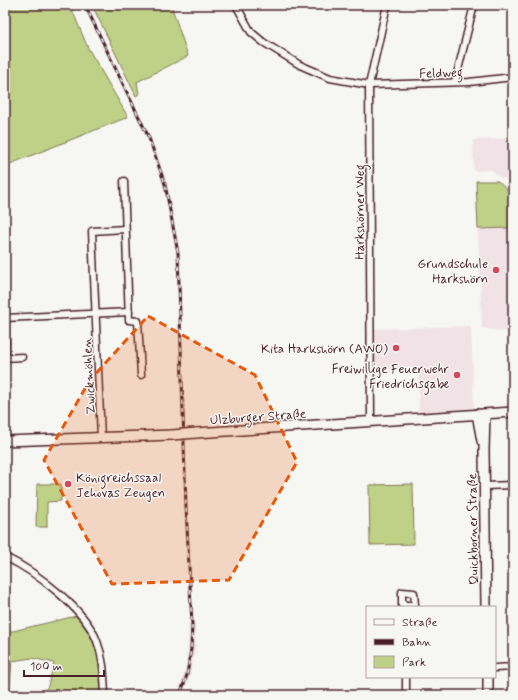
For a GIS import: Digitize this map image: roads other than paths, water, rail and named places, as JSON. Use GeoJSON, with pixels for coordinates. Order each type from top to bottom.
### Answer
{"type":"FeatureCollection","features":[{"type":"Feature","properties":{"kind":"main road","name":"Ulzburger Straße"},"geometry":{"type":"LineString","coordinates":[[5,441],[172,435],[513,412]]}},
{"type":"Feature","properties":{"kind":"main road","name":"Quickborner Straße"},"geometry":{"type":"LineString","coordinates":[[481,414],[485,486],[486,606]]}},
{"type":"Feature","properties":{"kind":"main road"},"geometry":{"type":"LineString","coordinates":[[488,678],[488,695]]}},
{"type":"Feature","properties":{"kind":"street","name":"Feldweg"},"geometry":{"type":"LineString","coordinates":[[236,5],[251,32],[263,42],[300,65],[330,78],[369,85],[513,78]]}},
{"type":"Feature","properties":{"kind":"street","name":"Harkshörner Weg"},"geometry":{"type":"LineString","coordinates":[[371,421],[369,85],[386,5]]}},
{"type":"Feature","properties":{"kind":"street"},"geometry":{"type":"LineString","coordinates":[[455,82],[474,5]]}},
{"type":"Feature","properties":{"kind":"street"},"geometry":{"type":"LineString","coordinates":[[124,180],[129,320],[138,321],[141,375]]}},
{"type":"Feature","properties":{"kind":"street","name":"Zwickmöhlen"},"geometry":{"type":"LineString","coordinates":[[101,438],[92,231],[125,229]]}},
{"type":"Feature","properties":{"kind":"street"},"geometry":{"type":"LineString","coordinates":[[5,307],[5,358],[22,357]]}},
{"type":"Feature","properties":{"kind":"street"},"geometry":{"type":"LineString","coordinates":[[5,318],[129,312]]}},
{"type":"Feature","properties":{"kind":"street"},"geometry":{"type":"LineString","coordinates":[[485,486],[513,485]]}},
{"type":"Feature","properties":{"kind":"street"},"geometry":{"type":"LineString","coordinates":[[5,557],[42,579],[86,622],[96,639],[104,662],[106,695]]}},
{"type":"Feature","properties":{"kind":"street"},"geometry":{"type":"LineString","coordinates":[[496,668],[513,667]]}},
{"type":"Feature","properties":{"kind":"street"},"geometry":{"type":"LineString","coordinates":[[406,678],[406,695]]}},
{"type":"Feature","properties":{"kind":"railway"},"geometry":{"type":"LineString","coordinates":[[85,5],[149,138],[165,184],[178,253],[186,507],[192,625],[191,649],[187,675],[180,695]]}},
{"type":"Feature","properties":{"kind":"place","name":"Grundschule Harkshörn"},"geometry":{"type":"Point","coordinates":[496,270]}},
{"type":"Feature","properties":{"kind":"place","name":"Kita Harkshörn (AWO)"},"geometry":{"type":"Point","coordinates":[396,348]}},
{"type":"Feature","properties":{"kind":"place","name":"Freiwillige Feuerwehr Friedrichsgabe"},"geometry":{"type":"Point","coordinates":[457,375]}},
{"type":"Feature","properties":{"kind":"place","name":"Königreichssaal Jehovas Zeugen"},"geometry":{"type":"Point","coordinates":[68,484]}}]}
